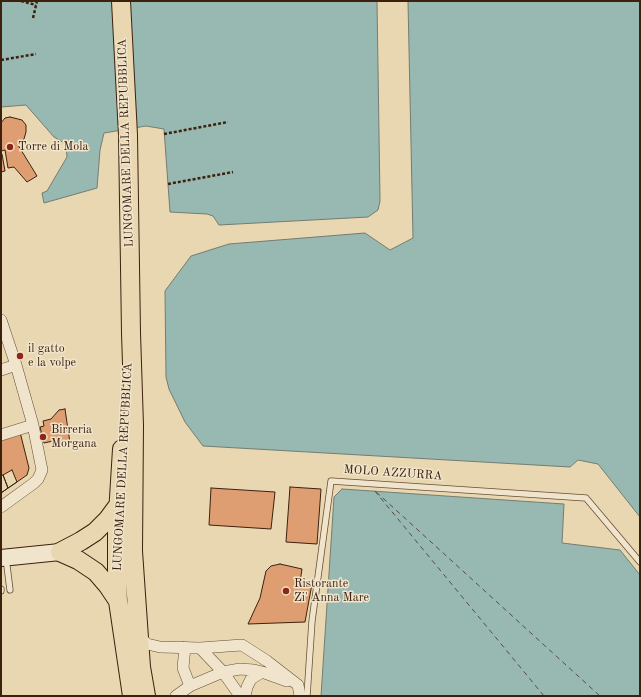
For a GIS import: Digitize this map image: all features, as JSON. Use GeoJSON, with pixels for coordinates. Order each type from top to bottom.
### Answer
{"type":"FeatureCollection","features":[{"type":"Feature","properties":{"kind":"main road","name":"LUNGOMARE DELLA REPUBBLICA"},"geometry":{"type":"LineString","coordinates":[[121,1],[128,135],[134,425],[133,551],[141,667],[146,696]]}},
{"type":"Feature","properties":{"kind":"main road","name":"LUNGOMARE DELLA REPUBBLICA"},"geometry":{"type":"LineString","coordinates":[[131,332],[117,555],[118,601],[132,696]]}},
{"type":"Feature","properties":{"kind":"main road"},"geometry":{"type":"LineString","coordinates":[[60,552],[95,532],[108,519],[119,504]]}},
{"type":"Feature","properties":{"kind":"main road"},"geometry":{"type":"LineString","coordinates":[[60,552],[78,560],[96,572],[118,601]]}},
{"type":"Feature","properties":{"kind":"street"},"geometry":{"type":"LineString","coordinates":[[1,320],[16,365],[33,425],[41,464],[40,475],[34,483],[1,508]]}},
{"type":"Feature","properties":{"kind":"street"},"geometry":{"type":"LineString","coordinates":[[1,370],[16,365]]}},
{"type":"Feature","properties":{"kind":"street"},"geometry":{"type":"LineString","coordinates":[[1,435],[33,425]]}},
{"type":"Feature","properties":{"kind":"street"},"geometry":{"type":"LineString","coordinates":[[4,558],[60,552]]}},
{"type":"Feature","properties":{"kind":"street"},"geometry":{"type":"LineString","coordinates":[[139,636],[147,644],[155,646],[200,648],[242,645],[267,661],[299,691]]}},
{"type":"Feature","properties":{"kind":"street"},"geometry":{"type":"LineString","coordinates":[[185,647],[183,668],[190,686]]}},
{"type":"Feature","properties":{"kind":"street"},"geometry":{"type":"LineString","coordinates":[[200,648],[223,672],[240,696]]}},
{"type":"Feature","properties":{"kind":"street"},"geometry":{"type":"LineString","coordinates":[[176,696],[190,686],[223,672],[240,669],[262,672],[299,691]]}},
{"type":"Feature","properties":{"kind":"street"},"geometry":{"type":"LineString","coordinates":[[245,696],[251,679],[262,672]]}},
{"type":"Feature","properties":{"kind":"lane","name":"MOLO AZZURRA"},"geometry":{"type":"LineString","coordinates":[[307,696],[312,621],[331,481],[373,487],[586,498],[640,562]]}},
{"type":"Feature","properties":{"kind":"lane"},"geometry":{"type":"LineString","coordinates":[[4,558],[10,590]]}},
{"type":"Feature","properties":{"kind":"path"},"geometry":{"type":"LineString","coordinates":[[21,1],[36,5]]}},
{"type":"Feature","properties":{"kind":"path"},"geometry":{"type":"LineString","coordinates":[[33,18],[37,1]]}},
{"type":"Feature","properties":{"kind":"path"},"geometry":{"type":"LineString","coordinates":[[1,60],[36,54]]}},
{"type":"Feature","properties":{"kind":"path"},"geometry":{"type":"LineString","coordinates":[[164,134],[228,122]]}},
{"type":"Feature","properties":{"kind":"path"},"geometry":{"type":"LineString","coordinates":[[168,184],[233,172]]}},
{"type":"Feature","properties":{"kind":"water"},"geometry":{"type":"Polygon","coordinates":[[[1,1],[377,1],[380,201],[378,210],[368,217],[219,225],[213,216],[207,214],[170,212],[164,129],[146,126],[104,133],[100,150],[97,188],[44,203],[42,193],[47,191],[67,157],[66,144],[54,137],[26,105],[1,107],[1,1]]]}},
{"type":"Feature","properties":{"kind":"water"},"geometry":{"type":"Polygon","coordinates":[[[408,1],[640,1],[640,517],[598,464],[578,460],[570,467],[203,446],[185,422],[169,389],[166,377],[165,291],[191,256],[229,244],[365,233],[390,250],[413,238],[408,1]]]}},
{"type":"Feature","properties":{"kind":"water"},"geometry":{"type":"Polygon","coordinates":[[[342,489],[564,504],[562,543],[620,550],[640,575],[640,696],[321,696],[334,497],[342,489]]]}},
{"type":"Feature","properties":{"kind":"building","name":"Torre di Mola"},"geometry":{"type":"Polygon","coordinates":[[[10,117],[22,120],[26,125],[24,139],[18,145],[37,176],[27,182],[14,167],[8,168],[5,150],[1,151],[1,123],[5,118],[10,117]]]}},
{"type":"Feature","properties":{"kind":"building"},"geometry":{"type":"Polygon","coordinates":[[[1,154],[5,171],[1,172],[1,154]]]}},
{"type":"Feature","properties":{"kind":"building"},"geometry":{"type":"Polygon","coordinates":[[[65,409],[70,443],[59,445],[58,440],[44,443],[40,427],[44,426],[43,421],[51,419],[59,410],[65,409]]]}},
{"type":"Feature","properties":{"kind":"building"},"geometry":{"type":"Polygon","coordinates":[[[20,432],[29,468],[27,475],[1,493],[1,440],[20,432]]]}},
{"type":"Feature","properties":{"kind":"building"},"geometry":{"type":"Polygon","coordinates":[[[12,470],[17,482],[8,488],[3,475],[12,470]]]}},
{"type":"Feature","properties":{"kind":"building"},"geometry":{"type":"Polygon","coordinates":[[[3,475],[8,488],[1,493],[1,476],[3,475]]]}},
{"type":"Feature","properties":{"kind":"building"},"geometry":{"type":"Polygon","coordinates":[[[290,487],[321,489],[317,544],[286,542],[290,487]]]}},
{"type":"Feature","properties":{"kind":"building"},"geometry":{"type":"Polygon","coordinates":[[[211,488],[275,492],[271,529],[209,525],[211,488]]]}},
{"type":"Feature","properties":{"kind":"building","name":"Ristorante Zi' Anna Mare"},"geometry":{"type":"Polygon","coordinates":[[[280,564],[302,569],[300,582],[312,584],[305,622],[248,624],[260,598],[266,571],[271,566],[280,564]]]}},
{"type":"Feature","properties":{"kind":"ferry route"},"geometry":{"type":"LineString","coordinates":[[544,696],[374,490],[600,696]]}},
{"type":"Feature","properties":{"kind":"place","name":"Torre di Mola"},"geometry":{"type":"Point","coordinates":[10,147]}},
{"type":"Feature","properties":{"kind":"place","name":"il gatto e la volpe"},"geometry":{"type":"Point","coordinates":[20,356]}},
{"type":"Feature","properties":{"kind":"place","name":"Birreria Morgana"},"geometry":{"type":"Point","coordinates":[43,437]}},
{"type":"Feature","properties":{"kind":"place","name":"Ristorante Zi' Anna Mare"},"geometry":{"type":"Point","coordinates":[286,591]}}]}
